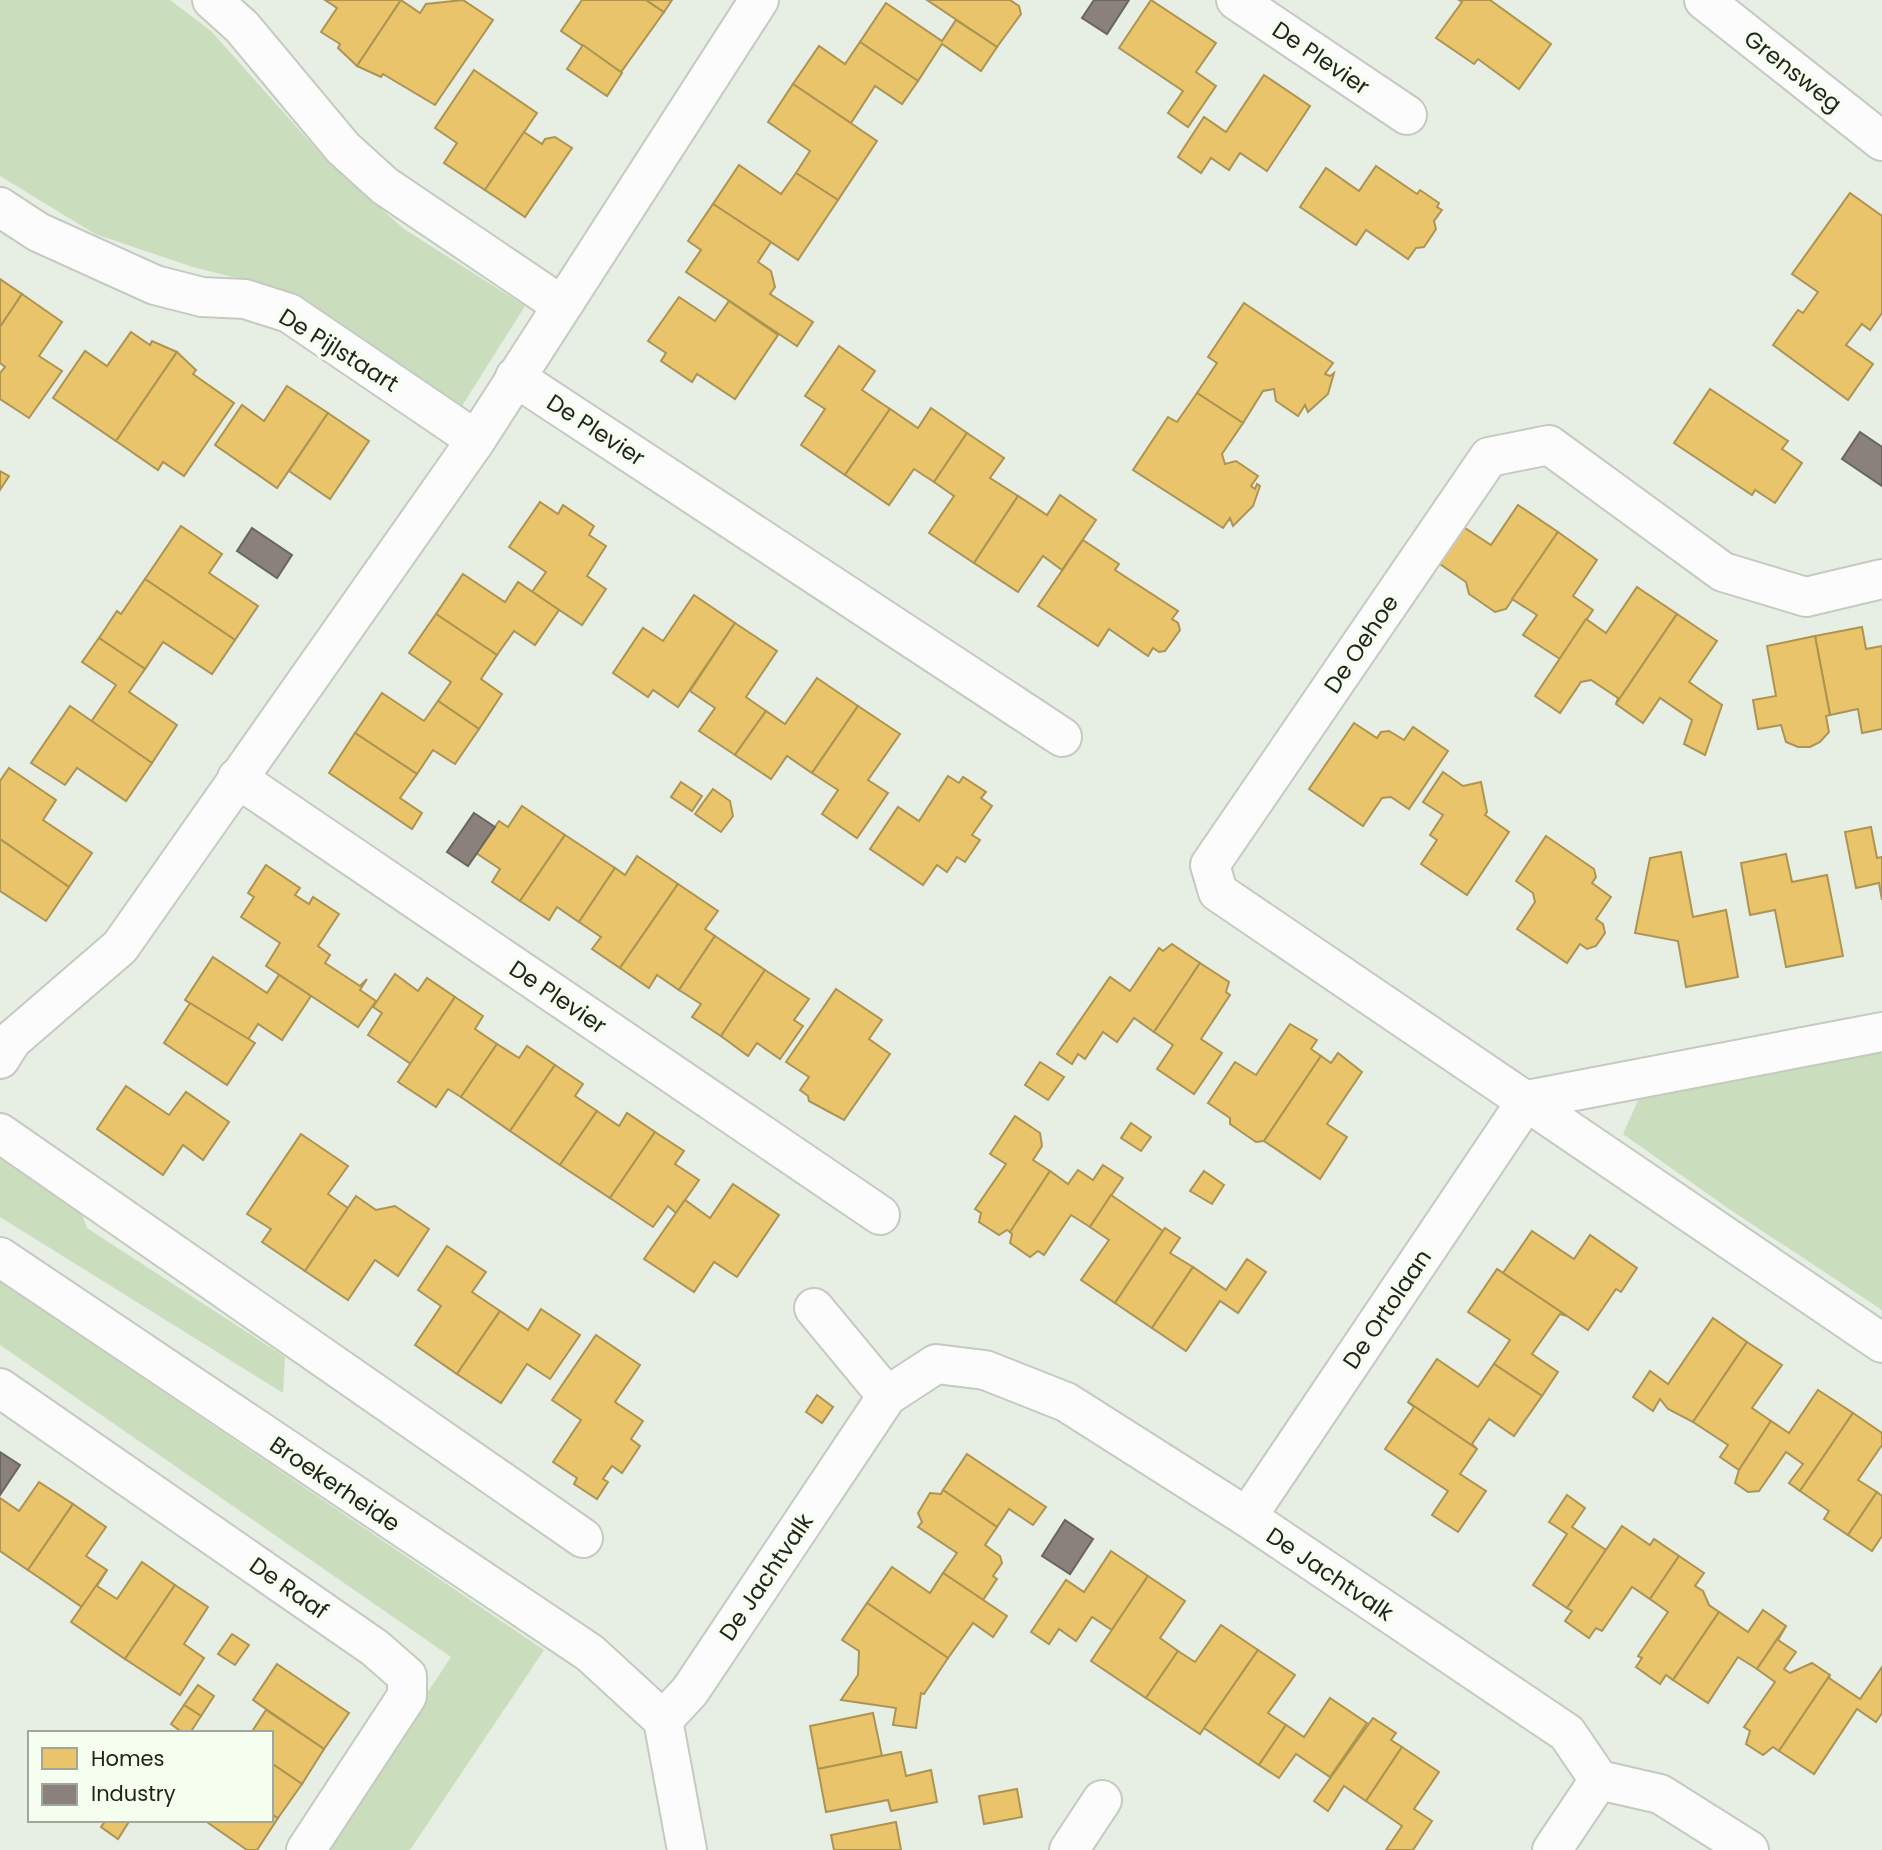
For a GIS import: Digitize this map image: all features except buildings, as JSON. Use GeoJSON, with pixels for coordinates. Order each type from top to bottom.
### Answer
{"type":"FeatureCollection","features":[{"type":"Feature","properties":{"kind":"street"},"geometry":{"type":"LineString","coordinates":[[212,0],[242,27],[343,148],[385,186],[561,305]]}},
{"type":"Feature","properties":{"kind":"street"},"geometry":{"type":"LineString","coordinates":[[0,1059],[12,1040],[120,947],[476,440],[759,0]]}},
{"type":"Feature","properties":{"kind":"street","name":"De Plevier"},"geometry":{"type":"LineString","coordinates":[[1236,0],[1407,115]]}},
{"type":"Feature","properties":{"kind":"street","name":"Grensweg"},"geometry":{"type":"LineString","coordinates":[[1704,0],[1882,141]]}},
{"type":"Feature","properties":{"kind":"street","name":"De Pijlstaart"},"geometry":{"type":"LineString","coordinates":[[0,206],[38,232],[155,285],[202,297],[245,299],[289,313],[476,440]]}},
{"type":"Feature","properties":{"kind":"street","name":"De Plevier"},"geometry":{"type":"LineString","coordinates":[[515,377],[1062,737]]}},
{"type":"Feature","properties":{"kind":"street","name":"De Oehoe"},"geometry":{"type":"LineString","coordinates":[[1527,1100],[1218,892],[1210,865],[1489,457],[1549,445],[1723,572],[1806,597],[1882,579]]}},
{"type":"Feature","properties":{"kind":"street","name":"De Plevier"},"geometry":{"type":"LineString","coordinates":[[237,778],[880,1215]]}},
{"type":"Feature","properties":{"kind":"street"},"geometry":{"type":"LineString","coordinates":[[1527,1100],[1882,1032]]}},
{"type":"Feature","properties":{"kind":"street"},"geometry":{"type":"LineString","coordinates":[[1527,1100],[1882,1343]]}},
{"type":"Feature","properties":{"kind":"street","name":"De Ortolaan"},"geometry":{"type":"LineString","coordinates":[[1247,1517],[1527,1100]]}},
{"type":"Feature","properties":{"kind":"street"},"geometry":{"type":"LineString","coordinates":[[0,1133],[583,1538]]}},
{"type":"Feature","properties":{"kind":"street","name":"Broekerheide"},"geometry":{"type":"LineString","coordinates":[[0,1257],[590,1653],[663,1720]]}},
{"type":"Feature","properties":{"kind":"street"},"geometry":{"type":"LineString","coordinates":[[814,1308],[887,1396]]}},
{"type":"Feature","properties":{"kind":"street","name":"De Jachtvalk"},"geometry":{"type":"LineString","coordinates":[[663,1720],[690,1691],[887,1396],[936,1364],[985,1370],[1066,1402],[1247,1517],[1567,1733],[1599,1780]]}},
{"type":"Feature","properties":{"kind":"street","name":"De Raaf"},"geometry":{"type":"LineString","coordinates":[[0,1388],[375,1648],[407,1676],[407,1696],[306,1850]]}},
{"type":"Feature","properties":{"kind":"street"},"geometry":{"type":"LineString","coordinates":[[663,1720],[687,1850]]}},
{"type":"Feature","properties":{"kind":"street"},"geometry":{"type":"LineString","coordinates":[[1552,1850],[1599,1780],[1660,1794],[1749,1850]]}},
{"type":"Feature","properties":{"kind":"street"},"geometry":{"type":"LineString","coordinates":[[1069,1850],[1102,1800]]}},
{"type":"Feature","properties":{"kind":"green space"},"geometry":{"type":"Polygon","coordinates":[[[0,0],[170,0],[211,31],[327,161],[404,229],[525,306],[462,406],[291,292],[193,267],[95,234],[0,176],[0,0]]]}},
{"type":"Feature","properties":{"kind":"green space"},"geometry":{"type":"Polygon","coordinates":[[[1882,1053],[1882,1310],[1729,1209],[1623,1134],[1640,1096],[1882,1053]]]}},
{"type":"Feature","properties":{"kind":"green space"},"geometry":{"type":"Polygon","coordinates":[[[0,1155],[79,1206],[87,1228],[285,1357],[283,1393],[0,1217],[0,1155]]]}},
{"type":"Feature","properties":{"kind":"green space"},"geometry":{"type":"Polygon","coordinates":[[[0,1281],[544,1650],[410,1850],[323,1850],[451,1657],[0,1345],[0,1281]]]}}]}
